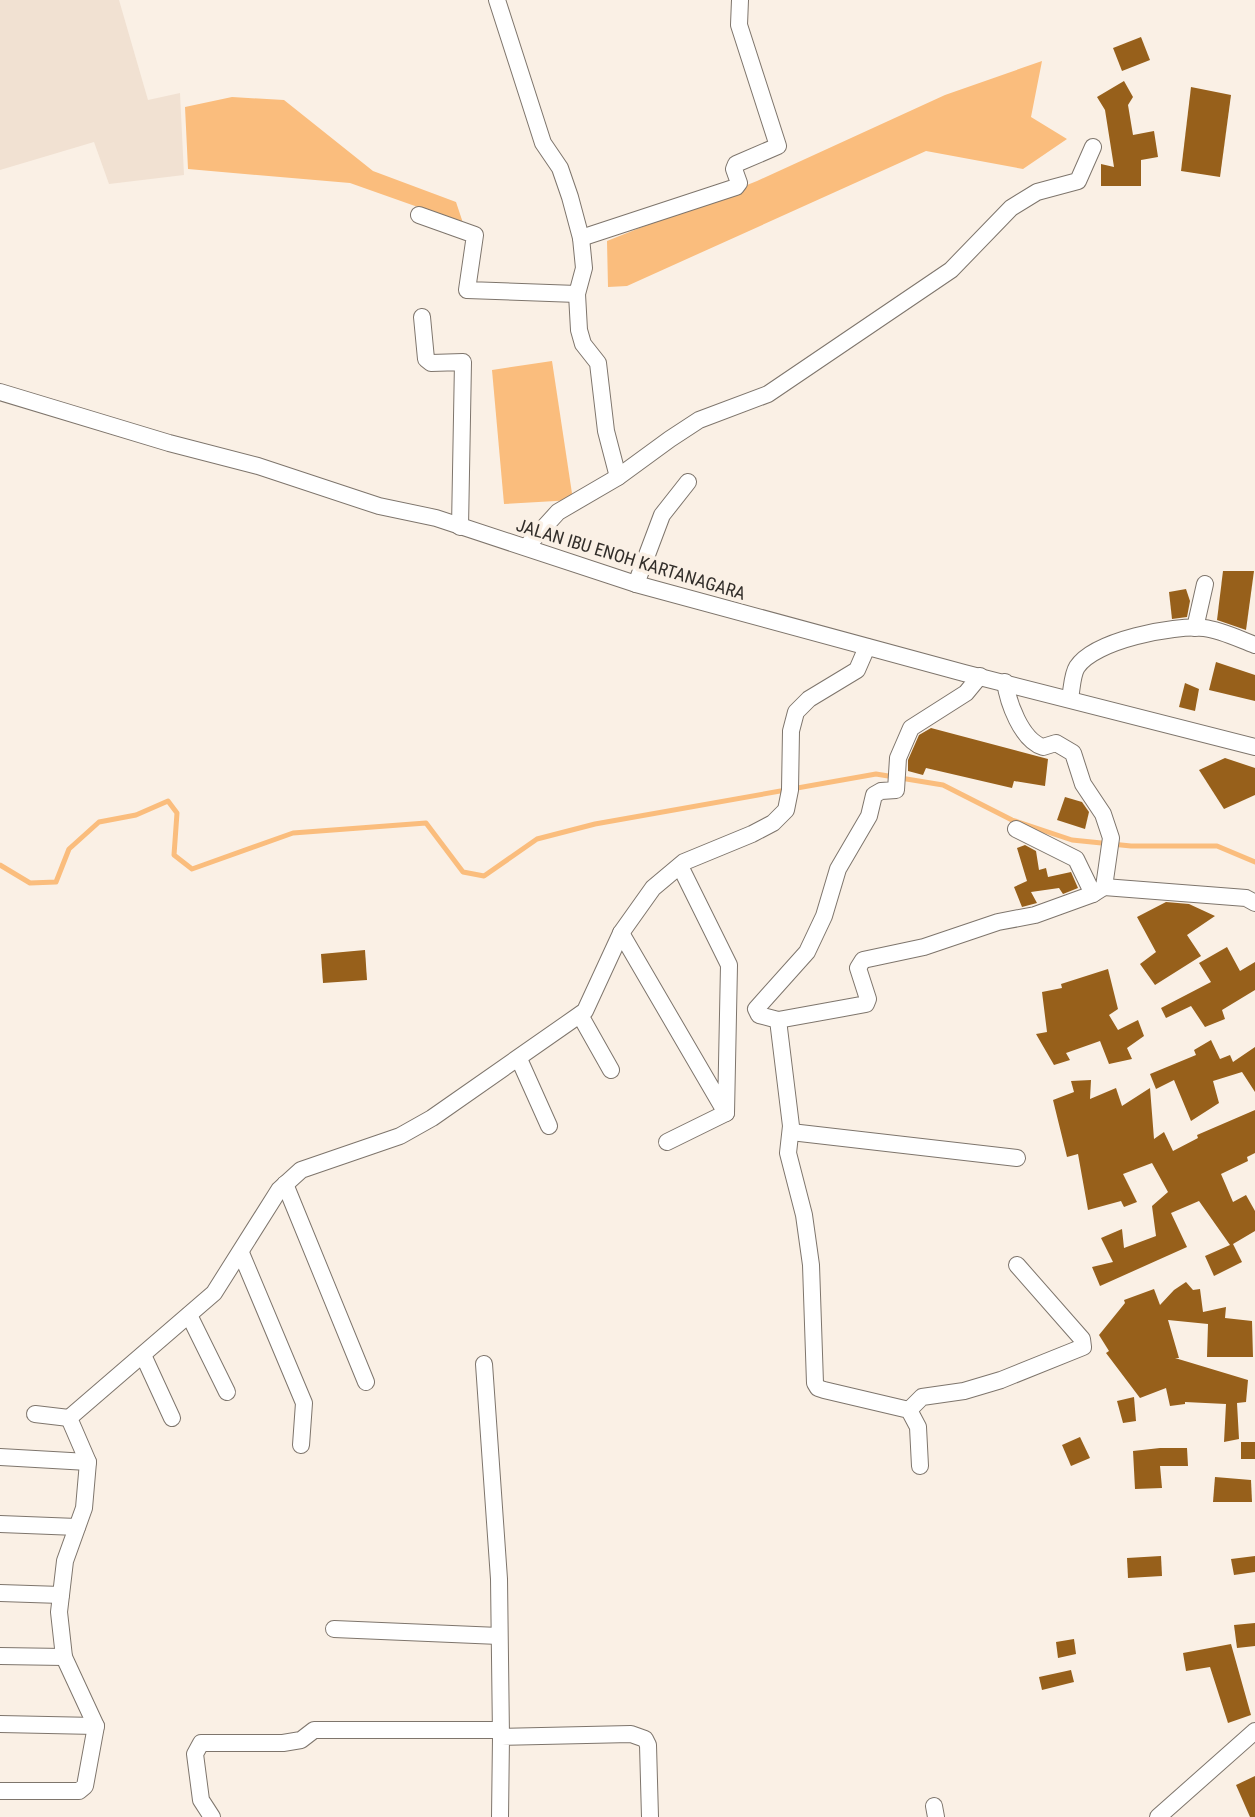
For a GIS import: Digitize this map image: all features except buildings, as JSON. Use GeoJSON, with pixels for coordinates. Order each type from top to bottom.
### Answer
{"type":"FeatureCollection","features":[{"type":"Feature","properties":{"kind":"street"},"geometry":{"type":"LineString","coordinates":[[497,0],[543,143],[560,168],[581,238],[583,268],[577,294],[579,330],[583,344],[598,363],[607,431],[618,477]]}},
{"type":"Feature","properties":{"kind":"street"},"geometry":{"type":"LineString","coordinates":[[581,238],[736,187],[739,183],[735,166],[778,146],[739,25],[740,0]]}},
{"type":"Feature","properties":{"kind":"street"},"geometry":{"type":"LineString","coordinates":[[527,546],[558,512],[618,477],[699,421],[768,394],[951,270],[1011,208],[1037,192],[1078,181],[1093,147]]}},
{"type":"Feature","properties":{"kind":"street"},"geometry":{"type":"LineString","coordinates":[[419,215],[474,233],[467,290],[577,294]]}},
{"type":"Feature","properties":{"kind":"street"},"geometry":{"type":"LineString","coordinates":[[422,317],[426,359],[430,363],[463,362],[460,527]]}},
{"type":"Feature","properties":{"kind":"street","name":"JALAN IBU ENOH KARTANAGARA"},"geometry":{"type":"LineString","coordinates":[[0,392],[527,546],[636,584],[1255,747]]}},
{"type":"Feature","properties":{"kind":"street"},"geometry":{"type":"LineString","coordinates":[[636,584],[662,515],[688,482]]}},
{"type":"Feature","properties":{"kind":"street"},"geometry":{"type":"LineString","coordinates":[[1195,628],[1205,584]]}},
{"type":"Feature","properties":{"kind":"street"},"geometry":{"type":"LineString","coordinates":[[1070,698],[1078,665],[1096,651],[1123,640],[1195,628],[1221,632],[1255,645]]}},
{"type":"Feature","properties":{"kind":"street"},"geometry":{"type":"LineString","coordinates":[[35,1415],[69,1418],[214,1293],[285,1184],[301,1170],[400,1136],[519,1059],[585,1012],[621,933],[653,888],[680,866],[774,823],[786,810],[789,800],[791,731],[796,712],[809,699],[857,670],[867,647]]}},
{"type":"Feature","properties":{"kind":"street"},"geometry":{"type":"LineString","coordinates":[[980,676],[966,693],[937,713],[916,723],[905,739],[898,758],[896,790],[881,791],[874,795],[869,816],[838,869],[824,916],[807,952],[758,1004],[759,1015],[778,1020],[866,1004],[868,999],[858,968],[863,960],[924,947],[998,922],[1035,915],[1099,890],[1246,898],[1255,903]]}},
{"type":"Feature","properties":{"kind":"street"},"geometry":{"type":"LineString","coordinates":[[1005,682],[1008,702],[1031,740],[1043,747],[1056,743],[1073,753],[1083,784],[1103,814],[1111,838],[1109,858],[1099,890]]}},
{"type":"Feature","properties":{"kind":"street"},"geometry":{"type":"LineString","coordinates":[[1016,829],[1076,859],[1099,890]]}},
{"type":"Feature","properties":{"kind":"street"},"geometry":{"type":"LineString","coordinates":[[680,866],[729,965],[726,1113]]}},
{"type":"Feature","properties":{"kind":"street"},"geometry":{"type":"LineString","coordinates":[[621,933],[726,1113]]}},
{"type":"Feature","properties":{"kind":"street"},"geometry":{"type":"LineString","coordinates":[[580,1015],[611,1070]]}},
{"type":"Feature","properties":{"kind":"street"},"geometry":{"type":"LineString","coordinates":[[778,1020],[791,1132],[789,1159],[804,1215],[811,1265],[818,1388],[909,1410],[918,1427],[920,1466]]}},
{"type":"Feature","properties":{"kind":"street"},"geometry":{"type":"LineString","coordinates":[[519,1059],[549,1126]]}},
{"type":"Feature","properties":{"kind":"street"},"geometry":{"type":"LineString","coordinates":[[667,1142],[726,1113]]}},
{"type":"Feature","properties":{"kind":"street"},"geometry":{"type":"LineString","coordinates":[[791,1132],[1017,1158]]}},
{"type":"Feature","properties":{"kind":"street"},"geometry":{"type":"LineString","coordinates":[[285,1184],[366,1381]]}},
{"type":"Feature","properties":{"kind":"street"},"geometry":{"type":"LineString","coordinates":[[241,1253],[304,1403],[301,1445]]}},
{"type":"Feature","properties":{"kind":"street"},"geometry":{"type":"LineString","coordinates":[[909,1410],[922,1396],[964,1391],[991,1383],[1083,1347],[1082,1339],[1017,1265]]}},
{"type":"Feature","properties":{"kind":"street"},"geometry":{"type":"LineString","coordinates":[[189,1315],[227,1392]]}},
{"type":"Feature","properties":{"kind":"street"},"geometry":{"type":"LineString","coordinates":[[143,1355],[172,1418]]}},
{"type":"Feature","properties":{"kind":"street"},"geometry":{"type":"LineString","coordinates":[[484,1364],[499,1579],[500,1817]]}},
{"type":"Feature","properties":{"kind":"street"},"geometry":{"type":"LineString","coordinates":[[0,1791],[79,1791],[85,1786],[96,1726],[64,1657],[59,1612],[65,1561],[84,1508],[88,1462],[69,1418]]}},
{"type":"Feature","properties":{"kind":"street"},"geometry":{"type":"LineString","coordinates":[[0,1457],[88,1462]]}},
{"type":"Feature","properties":{"kind":"street"},"geometry":{"type":"LineString","coordinates":[[0,1524],[77,1527]]}},
{"type":"Feature","properties":{"kind":"street"},"geometry":{"type":"LineString","coordinates":[[0,1593],[61,1595]]}},
{"type":"Feature","properties":{"kind":"street"},"geometry":{"type":"LineString","coordinates":[[334,1629],[499,1636]]}},
{"type":"Feature","properties":{"kind":"street"},"geometry":{"type":"LineString","coordinates":[[0,1656],[64,1657]]}},
{"type":"Feature","properties":{"kind":"street"},"geometry":{"type":"LineString","coordinates":[[0,1724],[96,1726]]}},
{"type":"Feature","properties":{"kind":"street"},"geometry":{"type":"LineString","coordinates":[[212,1817],[200,1795],[195,1754],[201,1743],[284,1743],[301,1740],[314,1730],[631,1734],[645,1739],[648,1745],[650,1817]]}},
{"type":"Feature","properties":{"kind":"street"},"geometry":{"type":"LineString","coordinates":[[1158,1817],[1255,1731]]}},
{"type":"Feature","properties":{"kind":"shaded area"},"geometry":{"type":"Polygon","coordinates":[[[0,0],[119,0],[148,100],[180,93],[184,175],[109,184],[94,142],[0,170],[0,0]]]}},
{"type":"Feature","properties":{"kind":"shaded area"},"geometry":{"type":"Polygon","coordinates":[[[1042,61],[1031,117],[1067,139],[1023,169],[926,151],[627,286],[608,287],[607,241],[757,181],[945,95],[1042,61]]]}},
{"type":"Feature","properties":{"kind":"shaded area"},"geometry":{"type":"Polygon","coordinates":[[[232,97],[284,100],[373,171],[456,202],[463,223],[350,183],[188,169],[185,107],[232,97]]]}},
{"type":"Feature","properties":{"kind":"shaded area"},"geometry":{"type":"Polygon","coordinates":[[[552,361],[573,500],[504,504],[492,370],[552,361]]]}},
{"type":"Feature","properties":{"kind":"waterway"},"geometry":{"type":"LineString","coordinates":[[0,865],[30,883],[56,882],[69,849],[99,822],[136,815],[168,801],[177,813],[174,855],[192,869],[293,833],[426,823],[463,872],[484,876],[537,839],[595,824],[876,774],[943,785],[1012,820],[1072,840],[1131,846],[1217,846],[1255,862]]}}]}
